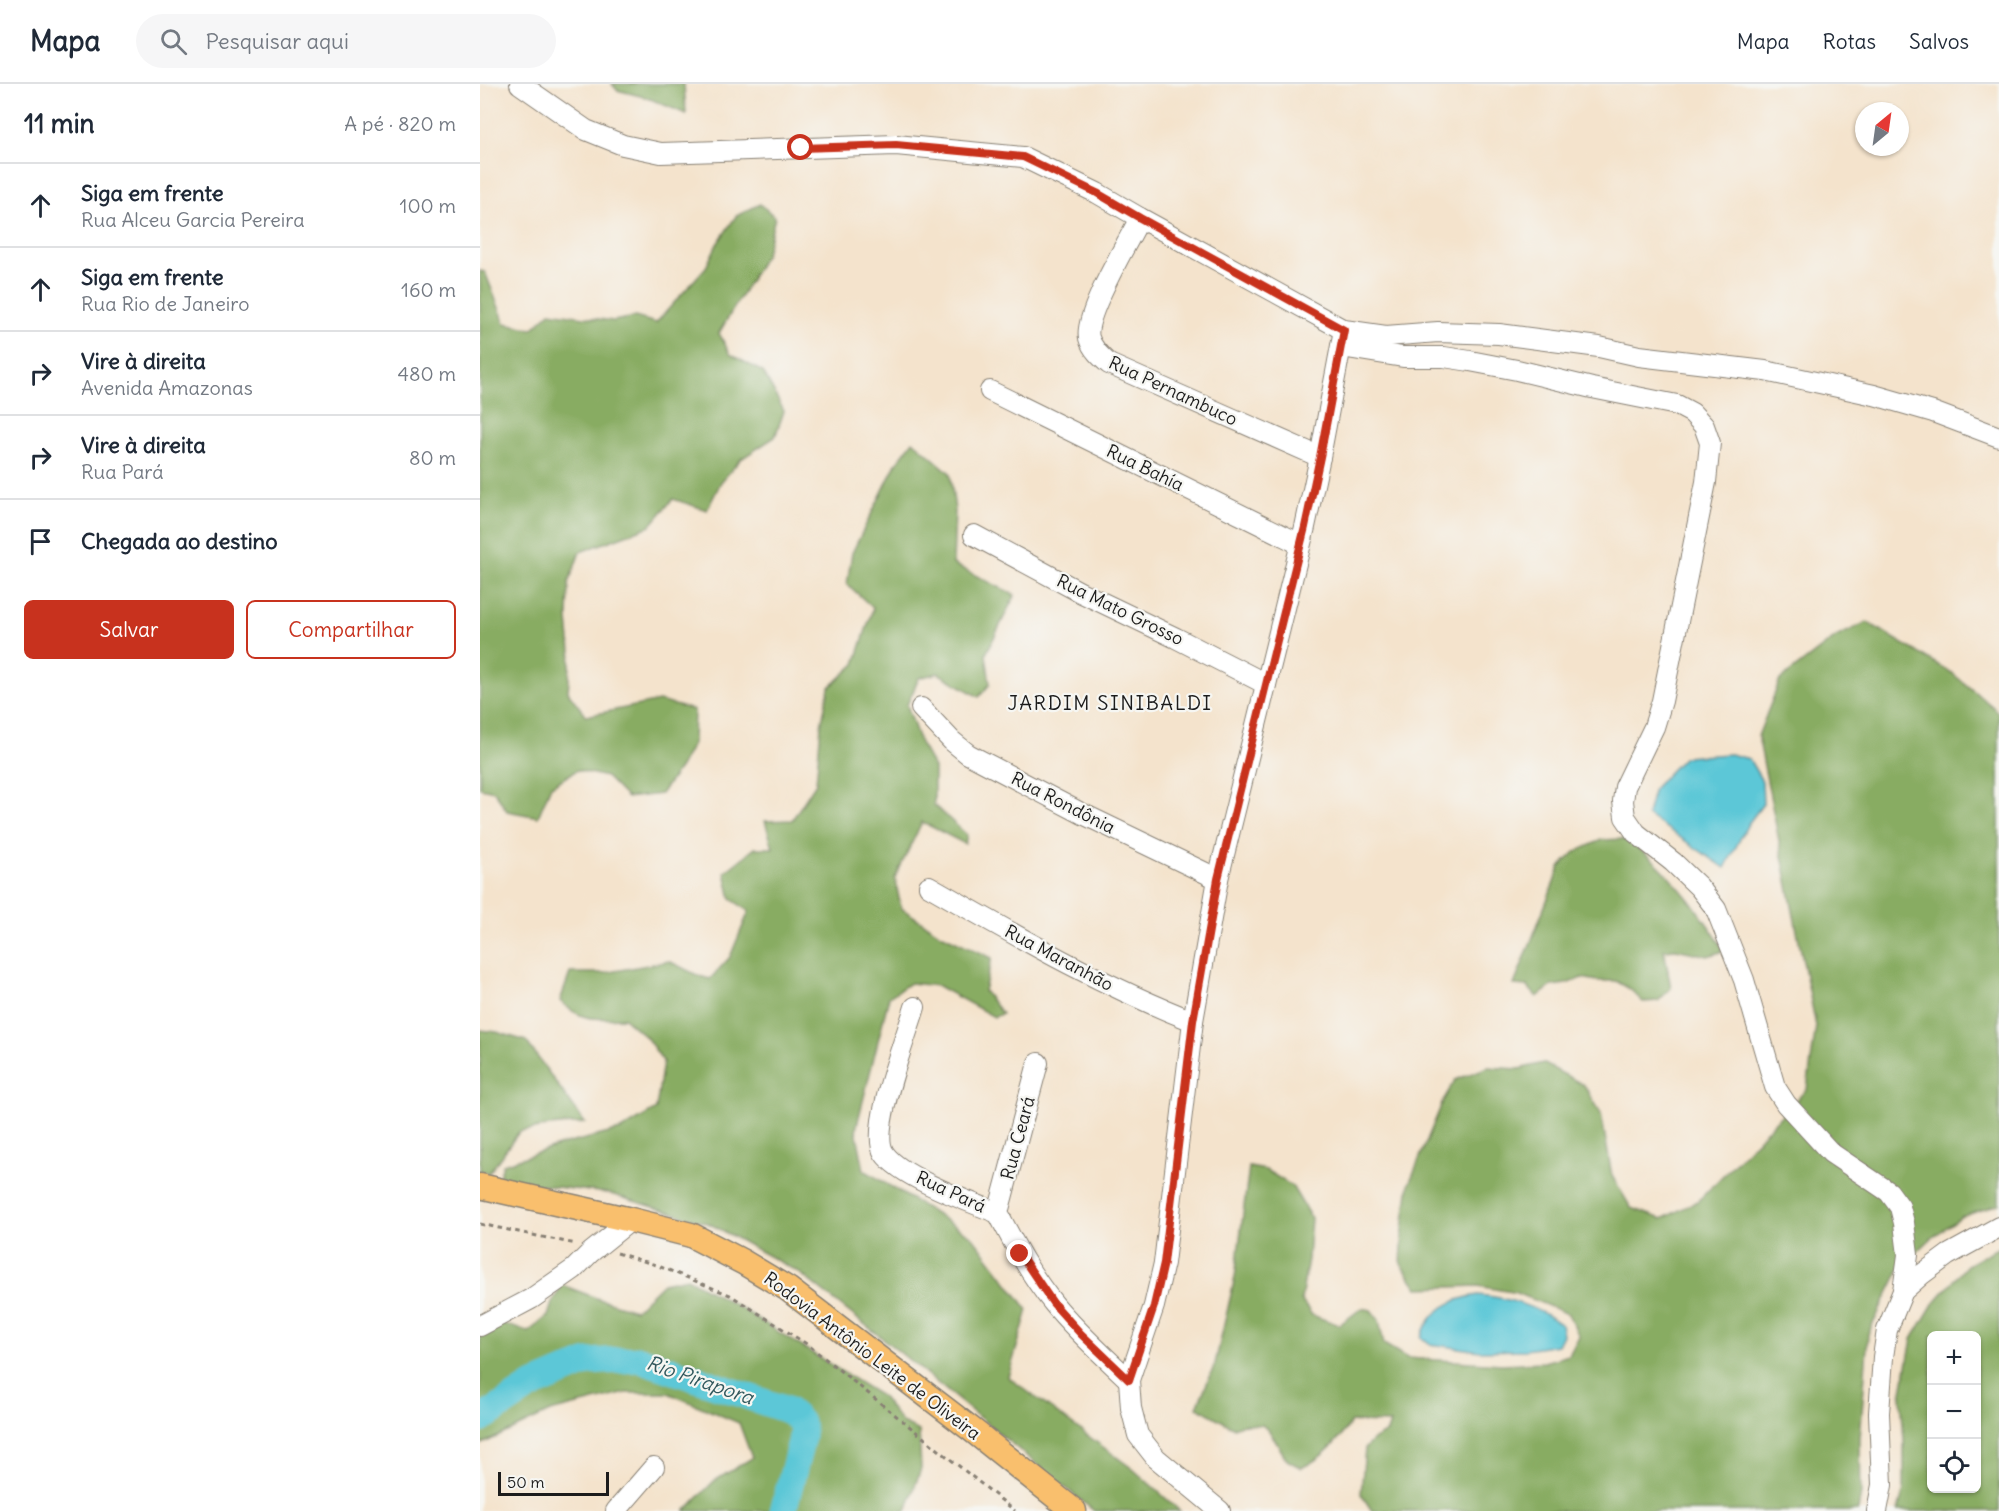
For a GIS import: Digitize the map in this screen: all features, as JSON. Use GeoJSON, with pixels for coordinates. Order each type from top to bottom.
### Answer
{"type":"FeatureCollection","features":[{"type":"Feature","properties":{"kind":"main road","name":"Rodovia Antônio Leite de Oliveira"},"geometry":{"type":"LineString","coordinates":[[480,1185],[691,1235],[743,1262],[788,1289],[1074,1511]]}},
{"type":"Feature","properties":{"kind":"street"},"geometry":{"type":"LineString","coordinates":[[520,84],[586,130],[623,145],[661,153],[896,145],[1023,157],[1097,193],[1343,339],[1403,357],[1444,357],[1517,370],[1677,405],[1692,413],[1704,426],[1710,443],[1706,482],[1669,666],[1654,727],[1625,787],[1623,801],[1625,817],[1636,833],[1673,862],[1699,887],[1716,909],[1744,980],[1775,1087],[1786,1104],[1832,1153],[1889,1192],[1900,1207],[1905,1223],[1908,1255],[1903,1291],[1887,1330],[1883,1357],[1879,1413],[1882,1485],[1877,1511]]}},
{"type":"Feature","properties":{"kind":"street","name":"Rua Pernambuco"},"geometry":{"type":"LineString","coordinates":[[1140,218],[1092,313],[1088,336],[1095,350],[1109,364],[1320,457]]}},
{"type":"Feature","properties":{"kind":"street"},"geometry":{"type":"LineString","coordinates":[[1343,339],[1438,332],[1499,334],[1599,347],[1639,356],[1765,371],[1874,395],[1933,412],[1999,437]]}},
{"type":"Feature","properties":{"kind":"street"},"geometry":{"type":"LineString","coordinates":[[1220,1511],[1156,1458],[1138,1435],[1131,1408],[1129,1380],[1154,1306],[1164,1263],[1193,1021],[1218,879],[1300,544],[1343,339]]}},
{"type":"Feature","properties":{"kind":"street","name":"Rua Bahía"},"geometry":{"type":"LineString","coordinates":[[990,391],[1300,544]]}},
{"type":"Feature","properties":{"kind":"street","name":"Rua Mato Grosso"},"geometry":{"type":"LineString","coordinates":[[974,534],[1080,592],[1266,684]]}},
{"type":"Feature","properties":{"kind":"street","name":"Rua Rondônia"},"geometry":{"type":"LineString","coordinates":[[921,708],[952,741],[968,754],[1081,813],[1218,879]]}},
{"type":"Feature","properties":{"kind":"street","name":"Rua Maranhão"},"geometry":{"type":"LineString","coordinates":[[929,886],[1049,954],[1149,1004],[1193,1021]]}},
{"type":"Feature","properties":{"kind":"street","name":"Rua Pará"},"geometry":{"type":"LineString","coordinates":[[915,1007],[882,1113],[879,1137],[884,1152],[900,1168],[942,1190],[998,1213],[1020,1254],[1053,1303],[1081,1334],[1129,1380]]}},
{"type":"Feature","properties":{"kind":"street","name":"Rua Ceará"},"geometry":{"type":"LineString","coordinates":[[998,1213],[1038,1063]]}},
{"type":"Feature","properties":{"kind":"street"},"geometry":{"type":"LineString","coordinates":[[480,1326],[531,1299],[573,1269],[631,1220]]}},
{"type":"Feature","properties":{"kind":"street"},"geometry":{"type":"LineString","coordinates":[[1903,1291],[1948,1255],[1999,1227]]}},
{"type":"Feature","properties":{"kind":"street"},"geometry":{"type":"LineString","coordinates":[[616,1511],[654,1467]]}},
{"type":"Feature","properties":{"kind":"path"},"geometry":{"type":"LineString","coordinates":[[480,1224],[596,1248],[656,1265],[730,1295],[808,1345],[1015,1511]]}},
{"type":"Feature","properties":{"kind":"green space"},"geometry":{"type":"Polygon","coordinates":[[[612,84],[684,84],[686,114],[648,98],[617,90],[612,84]]]}},
{"type":"Feature","properties":{"kind":"green space"},"geometry":{"type":"Polygon","coordinates":[[[760,204],[775,217],[766,254],[719,333],[730,354],[763,372],[784,411],[775,437],[741,459],[721,482],[707,510],[673,499],[650,526],[580,552],[569,582],[568,619],[571,652],[568,692],[586,716],[659,701],[694,710],[693,743],[661,794],[627,798],[606,777],[577,770],[551,786],[538,817],[507,811],[494,791],[480,788],[480,271],[485,272],[505,323],[532,329],[550,312],[613,321],[635,317],[656,323],[706,267],[717,244],[736,216],[760,204]]]}},
{"type":"Feature","properties":{"kind":"green space"},"geometry":{"type":"Polygon","coordinates":[[[913,441],[950,473],[955,510],[953,564],[1015,595],[986,654],[990,684],[979,697],[938,673],[919,678],[907,705],[920,743],[934,768],[934,805],[967,835],[965,844],[922,822],[895,878],[901,908],[939,933],[992,958],[984,991],[1002,1014],[994,1017],[938,986],[910,983],[889,997],[856,1129],[864,1170],[973,1237],[1028,1310],[1008,1377],[1133,1469],[1180,1511],[1094,1511],[798,1272],[710,1224],[607,1193],[498,1180],[503,1164],[561,1145],[621,1130],[656,1109],[663,1061],[646,1037],[624,1018],[597,1019],[582,1016],[560,1001],[570,973],[604,973],[669,961],[710,979],[730,957],[749,911],[731,899],[725,872],[755,848],[773,848],[765,821],[792,820],[816,783],[821,725],[829,688],[855,664],[873,608],[847,584],[852,553],[896,464],[913,441]]]}},
{"type":"Feature","properties":{"kind":"green space"},"geometry":{"type":"Polygon","coordinates":[[[1867,622],[1952,673],[1999,714],[1999,1204],[1961,1217],[1933,1237],[1901,1267],[1868,1334],[1860,1439],[1861,1493],[1858,1511],[1372,1511],[1361,1494],[1365,1448],[1374,1439],[1387,1432],[1390,1423],[1351,1422],[1329,1449],[1301,1468],[1287,1460],[1270,1432],[1262,1425],[1243,1424],[1234,1428],[1197,1407],[1215,1364],[1235,1277],[1249,1167],[1266,1170],[1292,1186],[1311,1218],[1308,1259],[1301,1300],[1312,1315],[1339,1325],[1362,1308],[1371,1310],[1379,1320],[1384,1344],[1407,1358],[1502,1364],[1544,1362],[1569,1355],[1579,1336],[1568,1314],[1517,1293],[1478,1286],[1418,1288],[1401,1264],[1409,1184],[1443,1101],[1455,1080],[1488,1067],[1519,1069],[1543,1063],[1584,1085],[1601,1113],[1612,1176],[1631,1208],[1662,1219],[1698,1201],[1807,1089],[1816,1026],[1758,736],[1780,680],[1836,637],[1867,622]]]}},
{"type":"Feature","properties":{"kind":"green space"},"geometry":{"type":"Polygon","coordinates":[[[1623,839],[1657,863],[1667,874],[1700,914],[1724,951],[1708,956],[1676,949],[1664,950],[1671,988],[1658,1001],[1643,1002],[1630,989],[1616,981],[1582,978],[1552,986],[1537,997],[1527,986],[1514,985],[1560,867],[1575,852],[1601,840],[1623,839]]]}},
{"type":"Feature","properties":{"kind":"green space"},"geometry":{"type":"Polygon","coordinates":[[[480,1030],[497,1032],[526,1041],[585,1123],[549,1126],[519,1132],[489,1173],[480,1171],[480,1030]]]}},
{"type":"Feature","properties":{"kind":"green space"},"geometry":{"type":"Polygon","coordinates":[[[1999,1247],[1999,1511],[1898,1511],[1904,1489],[1901,1397],[1912,1339],[1933,1304],[1967,1265],[1999,1247]]]}},
{"type":"Feature","properties":{"kind":"green space"},"geometry":{"type":"Polygon","coordinates":[[[687,1278],[737,1306],[881,1396],[902,1423],[919,1431],[921,1469],[906,1511],[685,1511],[714,1481],[752,1458],[739,1423],[668,1393],[626,1393],[550,1412],[480,1445],[480,1331],[495,1321],[528,1332],[548,1316],[562,1285],[635,1310],[663,1283],[687,1278]]]}},
{"type":"Feature","properties":{"kind":"water"},"geometry":{"type":"Polygon","coordinates":[[[1730,754],[1749,759],[1762,781],[1763,804],[1748,824],[1725,868],[1647,815],[1654,788],[1684,757],[1730,754]]]}},
{"type":"Feature","properties":{"kind":"water"},"geometry":{"type":"Polygon","coordinates":[[[1478,1295],[1521,1304],[1552,1318],[1561,1324],[1563,1335],[1558,1345],[1525,1350],[1480,1351],[1429,1344],[1421,1337],[1430,1320],[1443,1307],[1459,1299],[1478,1295]]]}},
{"type":"Feature","properties":{"kind":"waterway","name":"Rio Pirapora"},"geometry":{"type":"LineString","coordinates":[[480,1420],[530,1387],[588,1362],[639,1359],[787,1410],[799,1420],[802,1427],[801,1442],[783,1511]]}},
{"type":"Feature","properties":{"kind":"district","name":"JARDIM SINIBALDI"},"geometry":{"type":"Point","coordinates":[1110,703]}},
{"type":"Feature","properties":{"kind":"route"},"geometry":{"type":"LineString","coordinates":[[801,148],[896,145],[1023,157],[1097,193],[1344,330],[1305,527],[1218,879],[1193,1021],[1164,1263],[1154,1306],[1129,1380],[1081,1334],[1053,1303],[1020,1254]]}}]}
